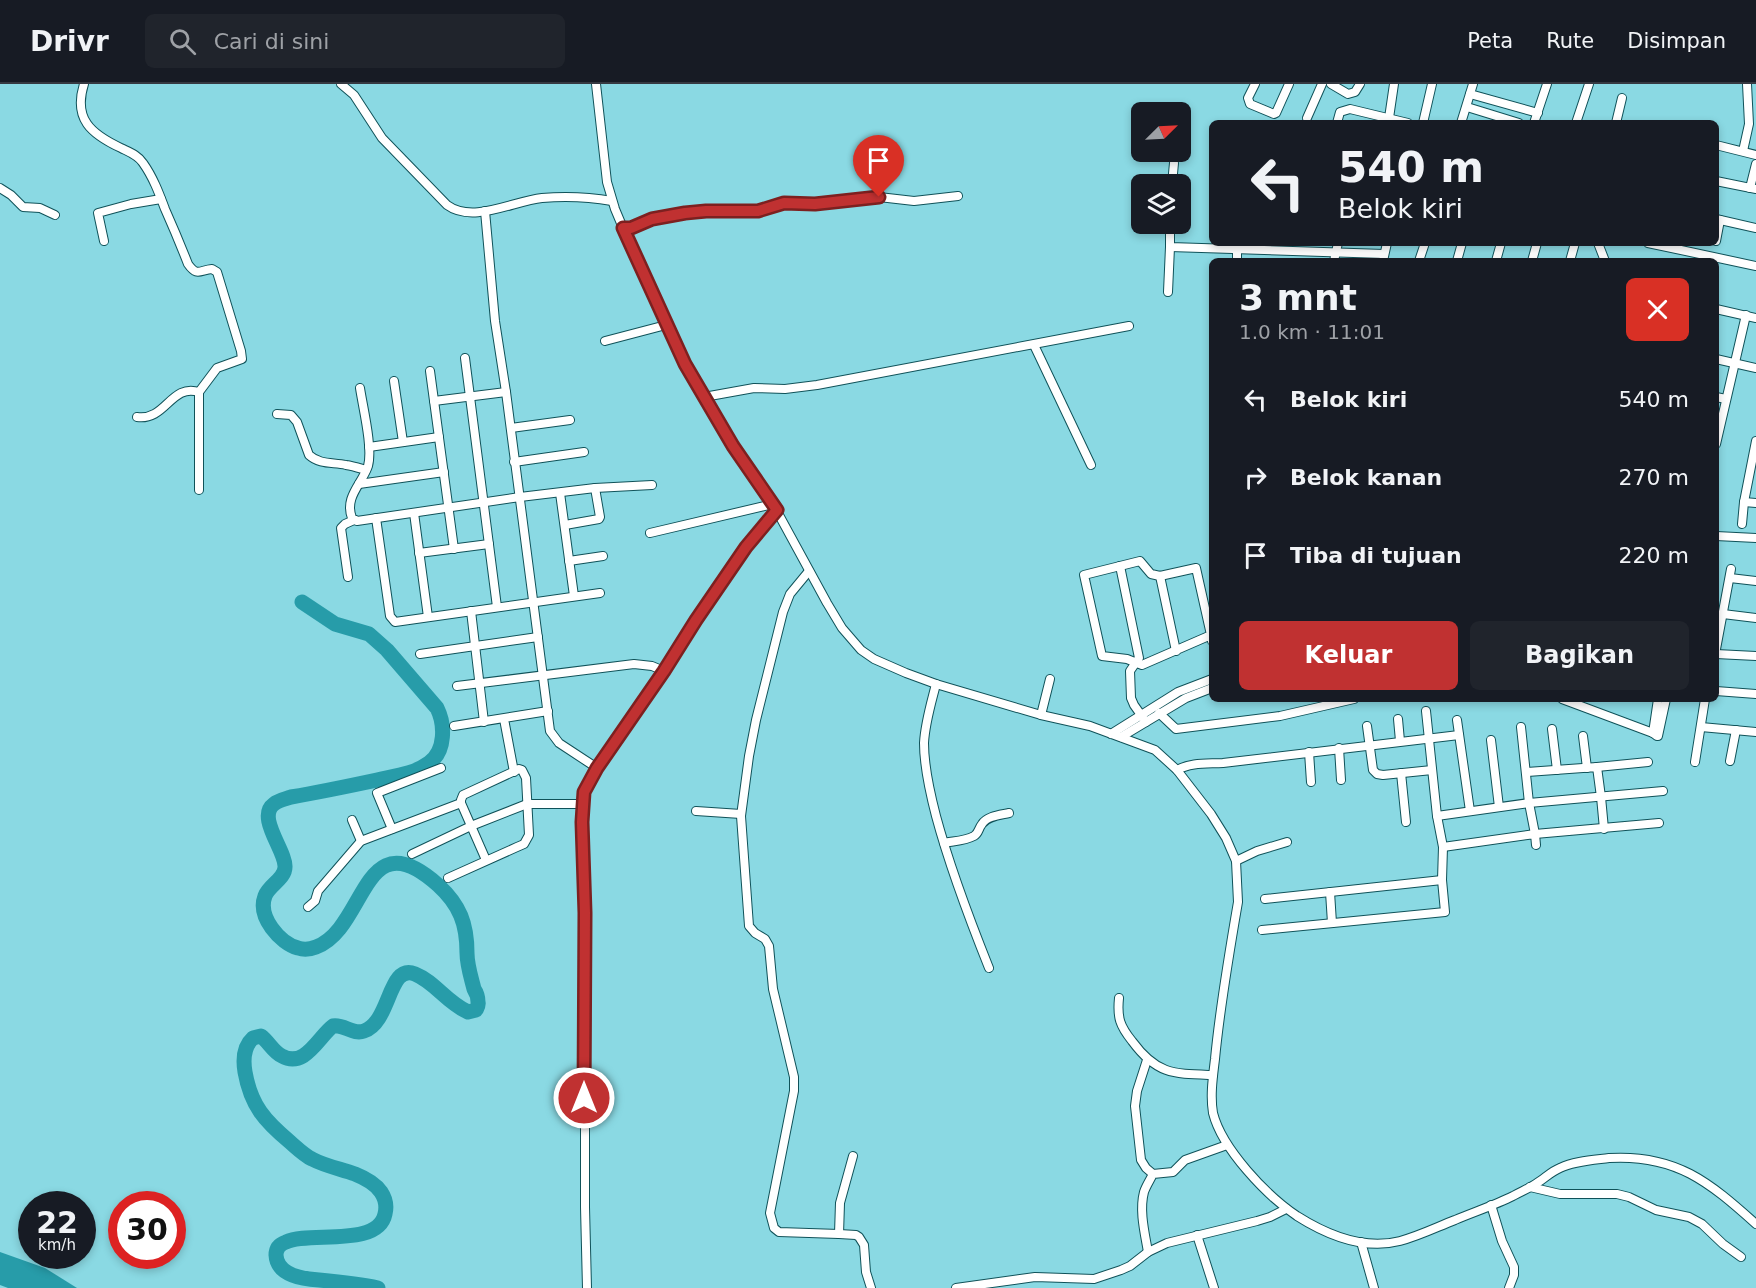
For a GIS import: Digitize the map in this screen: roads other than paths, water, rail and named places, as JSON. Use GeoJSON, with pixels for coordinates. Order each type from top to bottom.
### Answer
{"type":"FeatureCollection","features":[{"type":"Feature","properties":{"kind":"street"},"geometry":{"type":"LineString","coordinates":[[84,84],[80,103],[85,121],[94,133],[135,154],[142,162],[192,270],[197,272],[212,269],[217,272],[243,357],[239,362],[217,368],[199,392],[199,490]]}},
{"type":"Feature","properties":{"kind":"street"},"geometry":{"type":"LineString","coordinates":[[341,84],[354,95],[382,138],[447,205],[459,212],[485,211],[527,200],[559,197],[612,201]]}},
{"type":"Feature","properties":{"kind":"street"},"geometry":{"type":"LineString","coordinates":[[596,84],[607,182],[612,201],[627,228],[666,325],[704,397],[733,446],[775,507],[842,628],[861,650],[874,659],[936,684],[1090,726],[1155,750],[1180,768],[1220,827],[1236,861],[1238,902],[1217,1031],[1213,1075],[1213,1112],[1227,1145],[1261,1185],[1287,1209],[1311,1225],[1337,1236],[1378,1244],[1403,1240],[1491,1205],[1534,1185],[1566,1165],[1609,1158],[1650,1160],[1673,1165],[1699,1178],[1756,1224]]}},
{"type":"Feature","properties":{"kind":"street"},"geometry":{"type":"LineString","coordinates":[[1255,84],[1248,98],[1249,102],[1274,114],[1289,84]]}},
{"type":"Feature","properties":{"kind":"street"},"geometry":{"type":"LineString","coordinates":[[1307,118],[1322,84]]}},
{"type":"Feature","properties":{"kind":"street"},"geometry":{"type":"LineString","coordinates":[[1331,84],[1348,94],[1355,92],[1360,84]]}},
{"type":"Feature","properties":{"kind":"street"},"geometry":{"type":"LineString","coordinates":[[1389,118],[1394,84]]}},
{"type":"Feature","properties":{"kind":"street"},"geometry":{"type":"LineString","coordinates":[[1424,120],[1432,84]]}},
{"type":"Feature","properties":{"kind":"street"},"geometry":{"type":"LineString","coordinates":[[1462,120],[1473,84]]}},
{"type":"Feature","properties":{"kind":"street"},"geometry":{"type":"LineString","coordinates":[[1535,120],[1547,84]]}},
{"type":"Feature","properties":{"kind":"street"},"geometry":{"type":"LineString","coordinates":[[1577,120],[1589,84]]}},
{"type":"Feature","properties":{"kind":"street"},"geometry":{"type":"LineString","coordinates":[[1743,151],[1749,124],[1747,84]]}},
{"type":"Feature","properties":{"kind":"street"},"geometry":{"type":"LineString","coordinates":[[1470,94],[1538,113]]}},
{"type":"Feature","properties":{"kind":"street"},"geometry":{"type":"LineString","coordinates":[[1617,120],[1622,98]]}},
{"type":"Feature","properties":{"kind":"street"},"geometry":{"type":"LineString","coordinates":[[1467,107],[1499,120]]}},
{"type":"Feature","properties":{"kind":"street"},"geometry":{"type":"LineString","coordinates":[[1338,120],[1339,114],[1345,109],[1397,120]]}},
{"type":"Feature","properties":{"kind":"street"},"geometry":{"type":"LineString","coordinates":[[1719,146],[1756,155]]}},
{"type":"Feature","properties":{"kind":"street"},"geometry":{"type":"LineString","coordinates":[[1173,174],[1174,163]]}},
{"type":"Feature","properties":{"kind":"street"},"geometry":{"type":"LineString","coordinates":[[1719,182],[1753,188],[1756,164]]}},
{"type":"Feature","properties":{"kind":"street"},"geometry":{"type":"LineString","coordinates":[[0,188],[23,207],[40,208],[55,215]]}},
{"type":"Feature","properties":{"kind":"street"},"geometry":{"type":"LineString","coordinates":[[627,228],[665,216],[706,211],[758,211],[784,203],[815,204],[879,197],[914,201],[958,196]]}},
{"type":"Feature","properties":{"kind":"street"},"geometry":{"type":"LineString","coordinates":[[105,241],[98,213],[131,204],[161,200]]}},
{"type":"Feature","properties":{"kind":"street"},"geometry":{"type":"LineString","coordinates":[[485,211],[494,311],[550,731],[553,737],[566,748],[597,768]]}},
{"type":"Feature","properties":{"kind":"street"},"geometry":{"type":"LineString","coordinates":[[1719,220],[1756,228]]}},
{"type":"Feature","properties":{"kind":"street"},"geometry":{"type":"LineString","coordinates":[[1168,292],[1170,234]]}},
{"type":"Feature","properties":{"kind":"street"},"geometry":{"type":"LineString","coordinates":[[1662,246],[1718,258]]}},
{"type":"Feature","properties":{"kind":"street"},"geometry":{"type":"LineString","coordinates":[[1713,257],[1715,246]]}},
{"type":"Feature","properties":{"kind":"street"},"geometry":{"type":"LineString","coordinates":[[1170,247],[1338,247],[1383,258]]}},
{"type":"Feature","properties":{"kind":"street"},"geometry":{"type":"LineString","coordinates":[[1719,258],[1756,266]]}},
{"type":"Feature","properties":{"kind":"street"},"geometry":{"type":"LineString","coordinates":[[1719,310],[1756,318]]}},
{"type":"Feature","properties":{"kind":"street"},"geometry":{"type":"LineString","coordinates":[[1719,425],[1746,315]]}},
{"type":"Feature","properties":{"kind":"street"},"geometry":{"type":"LineString","coordinates":[[606,341],[666,325]]}},
{"type":"Feature","properties":{"kind":"street"},"geometry":{"type":"LineString","coordinates":[[704,397],[754,388],[785,389],[817,385],[1129,326]]}},
{"type":"Feature","properties":{"kind":"street"},"geometry":{"type":"LineString","coordinates":[[1034,345],[1091,465]]}},
{"type":"Feature","properties":{"kind":"street"},"geometry":{"type":"LineString","coordinates":[[465,358],[497,607]]}},
{"type":"Feature","properties":{"kind":"street"},"geometry":{"type":"LineString","coordinates":[[1719,360],[1756,368]]}},
{"type":"Feature","properties":{"kind":"street"},"geometry":{"type":"LineString","coordinates":[[430,371],[454,549]]}},
{"type":"Feature","properties":{"kind":"street"},"geometry":{"type":"LineString","coordinates":[[394,381],[403,442]]}},
{"type":"Feature","properties":{"kind":"street"},"geometry":{"type":"LineString","coordinates":[[354,520],[350,514],[350,505],[352,496],[368,465],[369,447],[360,387]]}},
{"type":"Feature","properties":{"kind":"street"},"geometry":{"type":"LineString","coordinates":[[137,417],[144,418],[155,414],[183,390],[199,392]]}},
{"type":"Feature","properties":{"kind":"street"},"geometry":{"type":"LineString","coordinates":[[434,401],[506,392]]}},
{"type":"Feature","properties":{"kind":"street"},"geometry":{"type":"LineString","coordinates":[[1719,398],[1726,399]]}},
{"type":"Feature","properties":{"kind":"street"},"geometry":{"type":"LineString","coordinates":[[277,414],[291,415],[296,419],[312,458],[366,470]]}},
{"type":"Feature","properties":{"kind":"street"},"geometry":{"type":"LineString","coordinates":[[511,428],[570,420]]}},
{"type":"Feature","properties":{"kind":"street"},"geometry":{"type":"LineString","coordinates":[[369,447],[439,437]]}},
{"type":"Feature","properties":{"kind":"street"},"geometry":{"type":"LineString","coordinates":[[1742,524],[1756,441]]}},
{"type":"Feature","properties":{"kind":"street"},"geometry":{"type":"LineString","coordinates":[[514,462],[584,452]]}},
{"type":"Feature","properties":{"kind":"street"},"geometry":{"type":"LineString","coordinates":[[359,484],[444,472]]}},
{"type":"Feature","properties":{"kind":"street"},"geometry":{"type":"LineString","coordinates":[[348,577],[342,528],[354,520],[595,488],[651,485]]}},
{"type":"Feature","properties":{"kind":"street"},"geometry":{"type":"LineString","coordinates":[[565,525],[600,517],[595,488]]}},
{"type":"Feature","properties":{"kind":"street"},"geometry":{"type":"LineString","coordinates":[[560,493],[574,596]]}},
{"type":"Feature","properties":{"kind":"street"},"geometry":{"type":"LineString","coordinates":[[1744,502],[1756,503]]}},
{"type":"Feature","properties":{"kind":"street"},"geometry":{"type":"LineString","coordinates":[[650,533],[775,507]]}},
{"type":"Feature","properties":{"kind":"street"},"geometry":{"type":"LineString","coordinates":[[587,1288],[585,913],[582,804],[584,792],[597,768],[696,620],[775,507]]}},
{"type":"Feature","properties":{"kind":"street"},"geometry":{"type":"LineString","coordinates":[[414,513],[428,617]]}},
{"type":"Feature","properties":{"kind":"street"},"geometry":{"type":"LineString","coordinates":[[376,518],[391,619],[398,622],[600,592]]}},
{"type":"Feature","properties":{"kind":"street"},"geometry":{"type":"LineString","coordinates":[[1719,536],[1756,538]]}},
{"type":"Feature","properties":{"kind":"street"},"geometry":{"type":"LineString","coordinates":[[419,553],[489,544]]}},
{"type":"Feature","properties":{"kind":"street"},"geometry":{"type":"LineString","coordinates":[[569,561],[603,556]]}},
{"type":"Feature","properties":{"kind":"street"},"geometry":{"type":"LineString","coordinates":[[1209,628],[1197,568],[1160,576],[1151,574],[1140,561],[1084,575],[1102,656],[1127,659],[1142,665],[1209,639]]}},
{"type":"Feature","properties":{"kind":"street"},"geometry":{"type":"LineString","coordinates":[[1120,566],[1139,658],[1130,671],[1131,698],[1146,722]]}},
{"type":"Feature","properties":{"kind":"street"},"geometry":{"type":"LineString","coordinates":[[1719,634],[1731,568]]}},
{"type":"Feature","properties":{"kind":"street"},"geometry":{"type":"LineString","coordinates":[[809,571],[790,594],[783,612],[756,720],[741,814],[749,926],[765,939],[769,946],[773,989],[794,1077],[794,1091],[770,1213],[774,1227],[779,1232],[856,1235],[862,1240],[870,1288]]}},
{"type":"Feature","properties":{"kind":"street"},"geometry":{"type":"LineString","coordinates":[[1160,576],[1176,651]]}},
{"type":"Feature","properties":{"kind":"street"},"geometry":{"type":"LineString","coordinates":[[1730,578],[1756,581]]}},
{"type":"Feature","properties":{"kind":"street"},"geometry":{"type":"LineString","coordinates":[[471,611],[484,722]]}},
{"type":"Feature","properties":{"kind":"street"},"geometry":{"type":"LineString","coordinates":[[1723,614],[1756,618]]}},
{"type":"Feature","properties":{"kind":"street"},"geometry":{"type":"LineString","coordinates":[[420,654],[538,637]]}},
{"type":"Feature","properties":{"kind":"street"},"geometry":{"type":"LineString","coordinates":[[1719,654],[1756,656]]}},
{"type":"Feature","properties":{"kind":"street"},"geometry":{"type":"LineString","coordinates":[[457,686],[634,664],[652,666],[664,671]]}},
{"type":"Feature","properties":{"kind":"street"},"geometry":{"type":"LineString","coordinates":[[1041,712],[1050,679]]}},
{"type":"Feature","properties":{"kind":"street"},"geometry":{"type":"LineString","coordinates":[[1111,734],[1178,692],[1209,680]]}},
{"type":"Feature","properties":{"kind":"street"},"geometry":{"type":"LineString","coordinates":[[936,684],[926,721],[924,744],[931,793],[959,891],[989,968]]}},
{"type":"Feature","properties":{"kind":"street"},"geometry":{"type":"LineString","coordinates":[[1121,737],[1186,698],[1209,689]]}},
{"type":"Feature","properties":{"kind":"street"},"geometry":{"type":"LineString","coordinates":[[1719,691],[1756,694]]}},
{"type":"Feature","properties":{"kind":"street"},"geometry":{"type":"LineString","coordinates":[[1160,713],[1176,729],[1280,716],[1341,702]]}},
{"type":"Feature","properties":{"kind":"street"},"geometry":{"type":"LineString","coordinates":[[1570,702],[1653,733],[1655,736],[1658,736],[1665,702]]}},
{"type":"Feature","properties":{"kind":"street"},"geometry":{"type":"LineString","coordinates":[[1653,733],[1658,702]]}},
{"type":"Feature","properties":{"kind":"street"},"geometry":{"type":"LineString","coordinates":[[1695,762],[1705,702]]}},
{"type":"Feature","properties":{"kind":"street"},"geometry":{"type":"LineString","coordinates":[[454,726],[548,711]]}},
{"type":"Feature","properties":{"kind":"street"},"geometry":{"type":"LineString","coordinates":[[1262,930],[1445,912],[1442,880],[1443,847],[1437,816],[1425,711]]}},
{"type":"Feature","properties":{"kind":"street"},"geometry":{"type":"LineString","coordinates":[[504,719],[514,772]]}},
{"type":"Feature","properties":{"kind":"street"},"geometry":{"type":"LineString","coordinates":[[1398,719],[1400,741]]}},
{"type":"Feature","properties":{"kind":"street"},"geometry":{"type":"LineString","coordinates":[[1457,720],[1470,811]]}},
{"type":"Feature","properties":{"kind":"street"},"geometry":{"type":"LineString","coordinates":[[1367,726],[1373,770],[1377,774],[1432,770]]}},
{"type":"Feature","properties":{"kind":"street"},"geometry":{"type":"LineString","coordinates":[[1521,727],[1536,845]]}},
{"type":"Feature","properties":{"kind":"street"},"geometry":{"type":"LineString","coordinates":[[1701,727],[1756,732]]}},
{"type":"Feature","properties":{"kind":"street"},"geometry":{"type":"LineString","coordinates":[[1552,729],[1557,770]]}},
{"type":"Feature","properties":{"kind":"street"},"geometry":{"type":"LineString","coordinates":[[1730,760],[1736,730]]}},
{"type":"Feature","properties":{"kind":"street"},"geometry":{"type":"LineString","coordinates":[[1180,768],[1196,764],[1223,763],[1459,735]]}},
{"type":"Feature","properties":{"kind":"street"},"geometry":{"type":"LineString","coordinates":[[1583,736],[1587,768]]}},
{"type":"Feature","properties":{"kind":"street"},"geometry":{"type":"LineString","coordinates":[[1491,740],[1499,807]]}},
{"type":"Feature","properties":{"kind":"street"},"geometry":{"type":"LineString","coordinates":[[1339,748],[1341,780]]}},
{"type":"Feature","properties":{"kind":"street"},"geometry":{"type":"LineString","coordinates":[[1309,752],[1311,782]]}},
{"type":"Feature","properties":{"kind":"street"},"geometry":{"type":"LineString","coordinates":[[1527,772],[1648,762]]}},
{"type":"Feature","properties":{"kind":"street"},"geometry":{"type":"LineString","coordinates":[[1597,767],[1604,829]]}},
{"type":"Feature","properties":{"kind":"street"},"geometry":{"type":"LineString","coordinates":[[392,829],[377,793],[441,768]]}},
{"type":"Feature","properties":{"kind":"street"},"geometry":{"type":"LineString","coordinates":[[448,878],[517,847],[527,840],[529,836],[525,774],[522,770],[463,795],[461,800],[486,860]]}},
{"type":"Feature","properties":{"kind":"street"},"geometry":{"type":"LineString","coordinates":[[1401,773],[1406,822]]}},
{"type":"Feature","properties":{"kind":"street"},"geometry":{"type":"LineString","coordinates":[[1437,816],[1529,803],[1663,791]]}},
{"type":"Feature","properties":{"kind":"street"},"geometry":{"type":"LineString","coordinates":[[308,907],[315,901],[318,891],[361,841],[461,802]]}},
{"type":"Feature","properties":{"kind":"street"},"geometry":{"type":"LineString","coordinates":[[412,854],[471,826],[527,804],[582,804]]}},
{"type":"Feature","properties":{"kind":"street"},"geometry":{"type":"LineString","coordinates":[[696,810],[741,814]]}},
{"type":"Feature","properties":{"kind":"street"},"geometry":{"type":"LineString","coordinates":[[944,843],[974,836],[978,833],[982,823],[995,816],[1009,813]]}},
{"type":"Feature","properties":{"kind":"street"},"geometry":{"type":"LineString","coordinates":[[352,820],[361,841]]}},
{"type":"Feature","properties":{"kind":"street"},"geometry":{"type":"LineString","coordinates":[[1443,847],[1534,834],[1659,823]]}},
{"type":"Feature","properties":{"kind":"street"},"geometry":{"type":"LineString","coordinates":[[1236,861],[1257,851],[1287,842]]}},
{"type":"Feature","properties":{"kind":"street"},"geometry":{"type":"LineString","coordinates":[[1265,899],[1442,880]]}},
{"type":"Feature","properties":{"kind":"street"},"geometry":{"type":"LineString","coordinates":[[1330,892],[1332,923]]}},
{"type":"Feature","properties":{"kind":"street"},"geometry":{"type":"LineString","coordinates":[[1119,998],[1120,1023],[1147,1060],[1162,1069],[1182,1074],[1213,1075]]}},
{"type":"Feature","properties":{"kind":"street"},"geometry":{"type":"LineString","coordinates":[[1147,1060],[1137,1091],[1136,1106],[1141,1160],[1146,1168],[1153,1174],[1173,1172],[1185,1160],[1227,1145]]}},
{"type":"Feature","properties":{"kind":"street"},"geometry":{"type":"LineString","coordinates":[[839,1234],[841,1196],[852,1156]]}},
{"type":"Feature","properties":{"kind":"street"},"geometry":{"type":"LineString","coordinates":[[1148,1252],[1143,1199],[1153,1174]]}},
{"type":"Feature","properties":{"kind":"street"},"geometry":{"type":"LineString","coordinates":[[1534,1185],[1560,1194],[1617,1194],[1656,1210],[1689,1217],[1702,1224],[1741,1257]]}},
{"type":"Feature","properties":{"kind":"street"},"geometry":{"type":"LineString","coordinates":[[1491,1205],[1502,1241],[1514,1267],[1514,1275],[1509,1288]]}},
{"type":"Feature","properties":{"kind":"street"},"geometry":{"type":"LineString","coordinates":[[956,1288],[1035,1277],[1094,1279],[1130,1266],[1148,1252],[1167,1243],[1257,1221],[1287,1209]]}},
{"type":"Feature","properties":{"kind":"street"},"geometry":{"type":"LineString","coordinates":[[1197,1234],[1214,1288]]}},
{"type":"Feature","properties":{"kind":"street"},"geometry":{"type":"LineString","coordinates":[[1361,1242],[1374,1288]]}},
{"type":"Feature","properties":{"kind":"water"},"geometry":{"type":"Polygon","coordinates":[[[0,1252],[18,1258],[18,1269],[47,1269],[77,1288],[8,1288],[0,1285],[0,1252]]]}},
{"type":"Feature","properties":{"kind":"waterway"},"geometry":{"type":"LineString","coordinates":[[302,602],[335,624],[369,634],[387,650],[437,708],[442,722],[442,737],[439,752],[435,758],[417,770],[291,797],[274,804],[269,810],[268,817],[285,867],[282,875],[265,896],[263,904],[267,920],[278,935],[291,945],[303,949],[316,947],[333,936],[379,870],[394,863],[413,867],[446,892],[461,916],[466,933],[468,966],[478,1003],[476,1010],[468,1012],[422,978],[406,973],[399,977],[394,985],[380,1017],[373,1026],[364,1031],[356,1032],[341,1026],[333,1026],[305,1055],[290,1059],[279,1054],[261,1036],[253,1038],[244,1054],[245,1072],[251,1094],[266,1120],[309,1157],[370,1181],[381,1192],[385,1202],[385,1214],[380,1225],[370,1231],[342,1237],[297,1239],[280,1245],[276,1255],[281,1268],[292,1275],[313,1280],[378,1288]]}}]}
